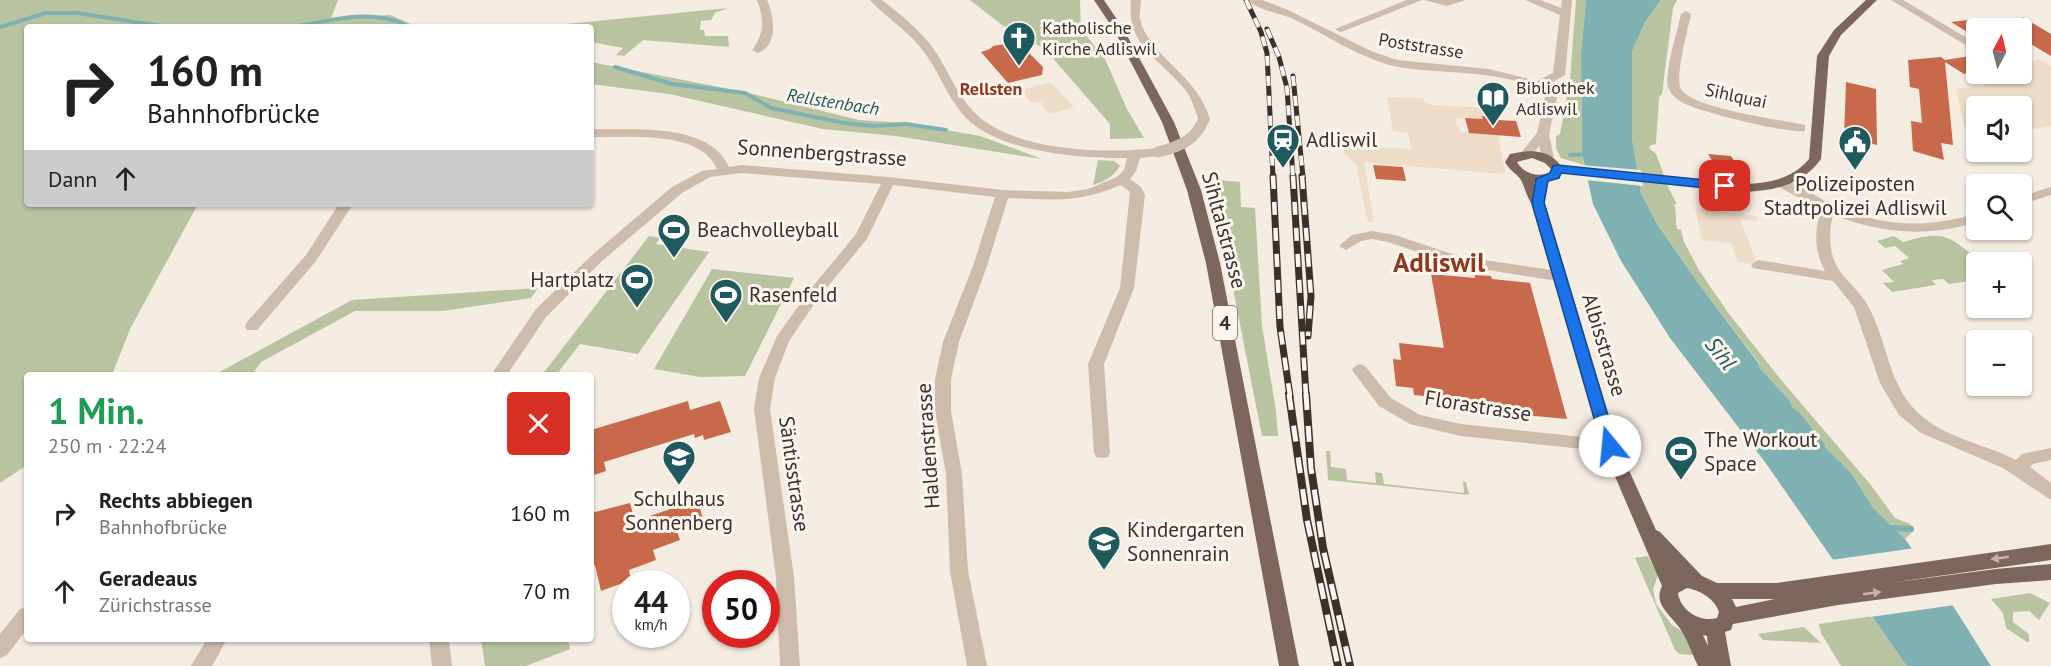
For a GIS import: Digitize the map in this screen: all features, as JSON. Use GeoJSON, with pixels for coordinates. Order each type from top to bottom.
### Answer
{"type":"FeatureCollection","features":[{"type":"Feature","properties":{"kind":"main road","name":"Sihltalstrasse"},"geometry":{"type":"LineString","coordinates":[[1100,0],[1119,30],[1168,122],[1194,190],[1213,263],[1289,666]]}},
{"type":"Feature","properties":{"kind":"main road"},"geometry":{"type":"LineString","coordinates":[[1527,153],[1548,159],[1557,169],[1571,171],[1745,188],[1784,184],[1802,174],[1815,159],[1823,56],[1827,46],[1839,29],[1872,0]]}},
{"type":"Feature","properties":{"kind":"main road","name":"Albisstrasse"},"geometry":{"type":"LineString","coordinates":[[1527,153],[1517,155],[1511,162],[1515,170],[1526,176],[1530,191],[1538,203],[1610,446],[1671,585]]}},
{"type":"Feature","properties":{"kind":"main road"},"geometry":{"type":"LineString","coordinates":[[1526,176],[1542,179],[1555,175],[1557,169]]}},
{"type":"Feature","properties":{"kind":"main road","name":"Albisstrasse"},"geometry":{"type":"LineString","coordinates":[[1538,203],[1542,179]]}},
{"type":"Feature","properties":{"kind":"main road","name":"Albisstrasse"},"geometry":{"type":"LineString","coordinates":[[1648,530],[1695,581]]}},
{"type":"Feature","properties":{"kind":"main road"},"geometry":{"type":"LineString","coordinates":[[1686,621],[1701,627],[1721,623],[1810,594],[1948,566],[2051,552]]}},
{"type":"Feature","properties":{"kind":"main road"},"geometry":{"type":"LineString","coordinates":[[1708,666],[1686,621],[1670,603],[1668,591],[1671,585],[1681,580],[1695,581],[1715,591],[1810,594],[2051,572]]}},
{"type":"Feature","properties":{"kind":"main road"},"geometry":{"type":"LineString","coordinates":[[1715,591],[1727,607],[1721,623],[1721,666]]}},
{"type":"Feature","properties":{"kind":"street"},"geometry":{"type":"LineString","coordinates":[[758,50],[768,35],[768,21],[762,0]]}},
{"type":"Feature","properties":{"kind":"street"},"geometry":{"type":"LineString","coordinates":[[875,0],[915,33],[970,114],[981,124],[1009,138],[1046,147],[1134,155],[1180,146],[1191,140],[1202,128],[1204,119],[1202,106],[1194,94],[1160,57],[1136,25],[1133,12],[1136,0]]}},
{"type":"Feature","properties":{"kind":"street","name":"Poststrasse"},"geometry":{"type":"LineString","coordinates":[[1252,0],[1302,19],[1350,47],[1384,61],[1502,75],[1540,84]]}},
{"type":"Feature","properties":{"kind":"street"},"geometry":{"type":"LineString","coordinates":[[1340,29],[1417,0]]}},
{"type":"Feature","properties":{"kind":"street"},"geometry":{"type":"LineString","coordinates":[[1429,0],[1447,3],[1461,0]]}},
{"type":"Feature","properties":{"kind":"street"},"geometry":{"type":"LineString","coordinates":[[1530,0],[1565,13]]}},
{"type":"Feature","properties":{"kind":"street"},"geometry":{"type":"LineString","coordinates":[[1548,159],[1543,134],[1551,98],[1549,92],[1540,84],[1559,75],[1567,0]]}},
{"type":"Feature","properties":{"kind":"street"},"geometry":{"type":"LineString","coordinates":[[1896,0],[1966,42]]}},
{"type":"Feature","properties":{"kind":"street","name":"Sihlquai"},"geometry":{"type":"LineString","coordinates":[[1686,14],[1673,86],[1679,97],[1700,107],[1801,128]]}},
{"type":"Feature","properties":{"kind":"street"},"geometry":{"type":"LineString","coordinates":[[594,133],[693,139],[714,149],[721,157],[724,170]]}},
{"type":"Feature","properties":{"kind":"street"},"geometry":{"type":"LineString","coordinates":[[1527,153],[1543,134]]}},
{"type":"Feature","properties":{"kind":"street"},"geometry":{"type":"LineString","coordinates":[[1102,452],[1096,364],[1127,288],[1138,195],[1136,190],[1122,180],[1130,171],[1134,155]]}},
{"type":"Feature","properties":{"kind":"street","name":"Sonnenbergstrasse"},"geometry":{"type":"LineString","coordinates":[[501,372],[541,313],[597,258],[677,190],[693,180],[724,170],[741,169],[889,181],[1002,194],[1068,196],[1091,193],[1122,180]]}},
{"type":"Feature","properties":{"kind":"street","name":"Säntisstrasse"},"geometry":{"type":"LineString","coordinates":[[790,666],[785,577],[762,409],[767,378],[782,340],[814,294],[862,236],[889,181]]}},
{"type":"Feature","properties":{"kind":"street"},"geometry":{"type":"LineString","coordinates":[[1784,184],[1829,210],[1874,223],[1911,229],[1949,228],[1966,222]]}},
{"type":"Feature","properties":{"kind":"street"},"geometry":{"type":"LineString","coordinates":[[2032,197],[2051,191]]}},
{"type":"Feature","properties":{"kind":"street","name":"Haldenstrasse"},"geometry":{"type":"LineString","coordinates":[[977,666],[959,572],[954,474],[943,411],[943,379],[951,342],[980,266],[1002,194]]}},
{"type":"Feature","properties":{"kind":"street"},"geometry":{"type":"LineString","coordinates":[[252,326],[311,258],[344,207]]}},
{"type":"Feature","properties":{"kind":"street"},"geometry":{"type":"LineString","coordinates":[[1829,210],[1826,214],[1823,245],[1826,258],[1837,277],[1863,309],[1889,387],[1904,410],[1919,423],[1939,435],[1994,456],[2018,468],[2051,493]]}},
{"type":"Feature","properties":{"kind":"street"},"geometry":{"type":"LineString","coordinates":[[1346,246],[1358,238],[1372,235],[1390,238],[1456,260],[1558,276]]}},
{"type":"Feature","properties":{"kind":"street"},"geometry":{"type":"LineString","coordinates":[[1758,265],[1837,277]]}},
{"type":"Feature","properties":{"kind":"street","name":"Florastrasse"},"geometry":{"type":"LineString","coordinates":[[1360,370],[1385,402],[1416,420],[1461,430],[1610,446]]}},
{"type":"Feature","properties":{"kind":"street"},"geometry":{"type":"LineString","coordinates":[[2018,468],[2028,459],[2051,454]]}},
{"type":"Feature","properties":{"kind":"street"},"geometry":{"type":"LineString","coordinates":[[0,650],[24,619]]}},
{"type":"Feature","properties":{"kind":"street"},"geometry":{"type":"LineString","coordinates":[[201,666],[215,642]]}},
{"type":"Feature","properties":{"kind":"street"},"geometry":{"type":"LineString","coordinates":[[439,642],[442,666]]}},
{"type":"Feature","properties":{"kind":"green space"},"geometry":{"type":"Polygon","coordinates":[[[0,0],[338,0],[331,18],[390,15],[411,24],[24,24],[24,207],[196,207],[130,329],[113,372],[24,372],[24,467],[0,483],[0,0]]]}},
{"type":"Feature","properties":{"kind":"green space"},"geometry":{"type":"Polygon","coordinates":[[[970,0],[1080,0],[1081,29],[1105,59],[1127,109],[1144,138],[1110,139],[1110,124],[1045,49],[1002,25],[970,0]]]}},
{"type":"Feature","properties":{"kind":"green space"},"geometry":{"type":"Polygon","coordinates":[[[1576,0],[1586,0],[1581,53],[1584,165],[1561,158],[1556,148],[1556,137],[1560,134],[1570,80],[1576,0]]]}},
{"type":"Feature","properties":{"kind":"green space"},"geometry":{"type":"Polygon","coordinates":[[[1661,0],[1677,0],[1673,8],[1662,94],[1659,97],[1656,144],[1649,148],[1656,154],[1677,204],[1674,204],[1677,229],[1681,230],[1684,242],[1699,270],[1729,314],[1782,381],[1870,484],[1895,518],[1910,524],[1914,530],[1905,539],[1873,508],[1852,474],[1825,447],[1799,412],[1792,407],[1790,401],[1758,366],[1760,364],[1701,287],[1657,224],[1641,193],[1632,138],[1632,52],[1645,22],[1661,0]]]}},
{"type":"Feature","properties":{"kind":"green space"},"geometry":{"type":"Polygon","coordinates":[[[728,8],[715,13],[711,20],[701,21],[700,30],[704,30],[705,36],[728,36],[729,47],[643,40],[624,56],[616,55],[623,48],[594,43],[594,24],[566,24],[728,8]]]}},
{"type":"Feature","properties":{"kind":"green space"},"geometry":{"type":"Polygon","coordinates":[[[594,63],[745,92],[859,120],[906,123],[980,136],[1042,159],[896,136],[823,129],[669,94],[594,84],[594,63]]]}},
{"type":"Feature","properties":{"kind":"green space"},"geometry":{"type":"Polygon","coordinates":[[[1098,160],[1114,161],[1120,166],[1108,178],[1093,185],[1098,160]]]}},
{"type":"Feature","properties":{"kind":"green space"},"geometry":{"type":"Polygon","coordinates":[[[1204,179],[1240,182],[1241,207],[1255,208],[1262,326],[1278,436],[1262,436],[1228,263],[1204,179]]]}},
{"type":"Feature","properties":{"kind":"green space","name":"Hartplatz"},"geometry":{"type":"Polygon","coordinates":[[[649,236],[660,238],[656,244],[709,252],[638,354],[580,344],[558,372],[544,372],[649,236]]]}},
{"type":"Feature","properties":{"kind":"green space"},"geometry":{"type":"Polygon","coordinates":[[[1894,236],[1903,242],[1928,236],[1946,237],[1968,252],[1966,252],[1966,282],[1949,284],[1943,279],[1932,280],[1936,285],[1892,292],[1883,283],[1894,282],[1882,270],[1903,264],[1900,261],[1909,258],[1895,246],[1885,248],[1877,241],[1894,236]]]}},
{"type":"Feature","properties":{"kind":"green space","name":"Rasenfeld"},"geometry":{"type":"Polygon","coordinates":[[[712,269],[794,278],[745,376],[700,377],[654,369],[712,269]]]}},
{"type":"Feature","properties":{"kind":"green space"},"geometry":{"type":"Polygon","coordinates":[[[538,288],[531,298],[443,311],[355,311],[261,362],[254,372],[220,372],[352,300],[538,288]]]}},
{"type":"Feature","properties":{"kind":"green space"},"geometry":{"type":"Polygon","coordinates":[[[1326,451],[1330,451],[1331,467],[1346,469],[1347,480],[1376,483],[1375,472],[1382,473],[1384,484],[1464,493],[1463,481],[1466,482],[1469,495],[1328,480],[1326,451]]]}},
{"type":"Feature","properties":{"kind":"green space"},"geometry":{"type":"Polygon","coordinates":[[[1648,556],[1658,575],[1653,589],[1656,604],[1672,625],[1684,632],[1694,655],[1680,654],[1675,650],[1635,558],[1648,556]]]}},
{"type":"Feature","properties":{"kind":"green space"},"geometry":{"type":"Polygon","coordinates":[[[2030,593],[2050,603],[2039,620],[2029,611],[2013,612],[2013,622],[2029,634],[2029,642],[2027,642],[2006,628],[2003,613],[1991,599],[2030,593]]]}},
{"type":"Feature","properties":{"kind":"green space"},"geometry":{"type":"Polygon","coordinates":[[[1873,616],[1907,666],[1841,666],[1821,633],[1819,624],[1873,616]]]}},
{"type":"Feature","properties":{"kind":"green space"},"geometry":{"type":"Polygon","coordinates":[[[1804,627],[1821,643],[1763,640],[1758,634],[1804,627]]]}},
{"type":"Feature","properties":{"kind":"green space"},"geometry":{"type":"Polygon","coordinates":[[[481,642],[569,642],[570,649],[526,666],[485,666],[481,642]]]}},
{"type":"Feature","properties":{"kind":"shaded area"},"geometry":{"type":"Polygon","coordinates":[[[2039,59],[2051,66],[2051,126],[2032,129],[2032,96],[1966,96],[1965,130],[1956,89],[1986,86],[1983,84],[2032,84],[2032,61],[2039,59]]]}},
{"type":"Feature","properties":{"kind":"shaded area"},"geometry":{"type":"Polygon","coordinates":[[[1050,82],[1074,107],[1050,114],[1041,104],[1044,103],[1042,101],[1032,103],[1021,90],[1050,82]]]}},
{"type":"Feature","properties":{"kind":"shaded area"},"geometry":{"type":"Polygon","coordinates":[[[1387,97],[1423,98],[1425,102],[1433,105],[1489,108],[1492,116],[1483,116],[1483,119],[1457,118],[1456,124],[1461,132],[1498,135],[1505,171],[1502,174],[1364,162],[1374,222],[1368,222],[1356,164],[1344,153],[1345,146],[1412,149],[1408,133],[1393,131],[1387,97]]]}},
{"type":"Feature","properties":{"kind":"shaded area"},"geometry":{"type":"Polygon","coordinates":[[[1695,208],[1757,216],[1758,221],[1740,219],[1758,265],[1738,262],[1731,243],[1702,240],[1695,208]]]}},
{"type":"Feature","properties":{"kind":"water","name":"Sihl"},"geometry":{"type":"Polygon","coordinates":[[[1586,0],[1661,0],[1645,22],[1632,52],[1632,138],[1641,193],[1657,224],[1760,365],[1758,366],[1790,401],[1792,407],[1799,412],[1825,447],[1852,474],[1873,508],[1905,539],[1955,609],[1991,666],[1907,666],[1765,462],[1670,338],[1621,261],[1593,204],[1582,153],[1581,53],[1586,0]]]}},
{"type":"Feature","properties":{"kind":"pier"},"geometry":{"type":"Polygon","coordinates":[[[1581,165],[1641,170],[1643,186],[1585,180],[1581,165]]]}},
{"type":"Feature","properties":{"kind":"pier"},"geometry":{"type":"Polygon","coordinates":[[[1915,548],[1955,605],[1870,617],[1831,560],[1915,548]]]}},
{"type":"Feature","properties":{"kind":"building"},"geometry":{"type":"Polygon","coordinates":[[[1966,20],[1966,31],[1951,22],[1966,20]]]}},
{"type":"Feature","properties":{"kind":"building"},"geometry":{"type":"Polygon","coordinates":[[[2032,23],[2051,34],[2051,56],[2032,45],[2032,23]]]}},
{"type":"Feature","properties":{"kind":"building","name":"Katholische Kirche Adliswil"},"geometry":{"type":"Polygon","coordinates":[[[1018,42],[1043,67],[1042,75],[1008,83],[981,52],[993,46],[1018,42]]]}},
{"type":"Feature","properties":{"kind":"building"},"geometry":{"type":"Polygon","coordinates":[[[1941,57],[1945,60],[1966,57],[1966,74],[1945,62],[1953,145],[1941,143],[1944,160],[1913,151],[1911,121],[1922,123],[1919,89],[1910,87],[1908,60],[1941,57]]]}},
{"type":"Feature","properties":{"kind":"building"},"geometry":{"type":"Polygon","coordinates":[[[1846,82],[1876,89],[1877,145],[1844,137],[1846,82]]]}},
{"type":"Feature","properties":{"kind":"building","name":"Bibliothek Adliswil"},"geometry":{"type":"Polygon","coordinates":[[[1482,116],[1516,121],[1521,137],[1469,133],[1465,118],[1483,119],[1482,116]]]}},
{"type":"Feature","properties":{"kind":"building"},"geometry":{"type":"Polygon","coordinates":[[[1708,154],[1731,156],[1741,171],[1718,170],[1708,154]]]}},
{"type":"Feature","properties":{"kind":"building"},"geometry":{"type":"Polygon","coordinates":[[[1373,165],[1403,167],[1406,181],[1376,179],[1373,165]]]}},
{"type":"Feature","properties":{"kind":"building"},"geometry":{"type":"Polygon","coordinates":[[[1431,274],[1475,278],[1475,275],[1491,276],[1492,279],[1530,283],[1567,419],[1523,415],[1523,418],[1504,416],[1504,412],[1436,405],[1434,397],[1414,395],[1413,388],[1396,386],[1393,359],[1401,360],[1399,343],[1444,348],[1431,274]]]}},
{"type":"Feature","properties":{"kind":"building","name":"Schulhaus Sonnenberg"},"geometry":{"type":"Polygon","coordinates":[[[688,401],[690,410],[720,401],[731,432],[704,440],[703,435],[695,438],[694,434],[604,462],[606,471],[594,475],[594,429],[688,401]]]}},
{"type":"Feature","properties":{"kind":"building","name":"Schulhaus Sonnenberg"},"geometry":{"type":"Polygon","coordinates":[[[697,500],[704,521],[677,531],[680,540],[653,550],[656,560],[629,570],[612,570],[612,587],[601,591],[594,566],[594,512],[630,503],[635,521],[697,500]]]}},
{"type":"Feature","properties":{"kind":"waterway","name":"Rellstenbach"},"geometry":{"type":"LineString","coordinates":[[0,27],[46,13],[77,13],[148,24]]}},
{"type":"Feature","properties":{"kind":"waterway","name":"Rellstenbach"},"geometry":{"type":"LineString","coordinates":[[310,24],[350,17],[377,17],[404,24]]}},
{"type":"Feature","properties":{"kind":"waterway","name":"Rellstenbach"},"geometry":{"type":"LineString","coordinates":[[615,67],[672,84],[745,93],[771,108],[844,123],[873,126],[906,124],[946,130]]}},
{"type":"Feature","properties":{"kind":"waterway","name":"Rellstenbach"},"geometry":{"type":"LineString","coordinates":[[1570,155],[1589,154]]}},
{"type":"Feature","properties":{"kind":"waterway"},"geometry":{"type":"LineString","coordinates":[[1888,528],[1911,529]]}},
{"type":"Feature","properties":{"kind":"railway"},"geometry":{"type":"LineString","coordinates":[[1246,0],[1261,32],[1267,53],[1273,177]]}},
{"type":"Feature","properties":{"kind":"railway"},"geometry":{"type":"LineString","coordinates":[[1267,29],[1279,57],[1287,88],[1293,177]]}},
{"type":"Feature","properties":{"kind":"railway"},"geometry":{"type":"LineString","coordinates":[[1293,76],[1303,177]]}},
{"type":"Feature","properties":{"kind":"railway"},"geometry":{"type":"LineString","coordinates":[[1273,176],[1280,327],[1290,396]]}},
{"type":"Feature","properties":{"kind":"railway"},"geometry":{"type":"LineString","coordinates":[[1293,176],[1306,396]]}},
{"type":"Feature","properties":{"kind":"railway"},"geometry":{"type":"LineString","coordinates":[[1302,176],[1311,296],[1308,336]]}},
{"type":"Feature","properties":{"kind":"railway"},"geometry":{"type":"LineString","coordinates":[[1289,394],[1307,520],[1338,666]]}},
{"type":"Feature","properties":{"kind":"railway"},"geometry":{"type":"LineString","coordinates":[[1306,394],[1311,468],[1323,548],[1350,666]]}},
{"type":"Feature","properties":{"kind":"place","name":"Katholische Kirche Adliswil"},"geometry":{"type":"Point","coordinates":[1019,67]}},
{"type":"Feature","properties":{"kind":"place","name":"Bibliothek Adliswil"},"geometry":{"type":"Point","coordinates":[1493,127]}},
{"type":"Feature","properties":{"kind":"place","name":"Adliswil"},"geometry":{"type":"Point","coordinates":[1283,169]}},
{"type":"Feature","properties":{"kind":"place","name":"Polizeiposten Stadtpolizei Adliswil"},"geometry":{"type":"Point","coordinates":[1855,171]}},
{"type":"Feature","properties":{"kind":"place","name":"Beachvolleyball"},"geometry":{"type":"Point","coordinates":[674,259]}},
{"type":"Feature","properties":{"kind":"place","name":"Hartplatz"},"geometry":{"type":"Point","coordinates":[637,309]}},
{"type":"Feature","properties":{"kind":"place","name":"Rasenfeld"},"geometry":{"type":"Point","coordinates":[726,324]}},
{"type":"Feature","properties":{"kind":"place","name":"The Workout Space"},"geometry":{"type":"Point","coordinates":[1681,481]}},
{"type":"Feature","properties":{"kind":"place","name":"Schulhaus Sonnenberg"},"geometry":{"type":"Point","coordinates":[679,486]}},
{"type":"Feature","properties":{"kind":"place","name":"Kindergarten Sonnenrain"},"geometry":{"type":"Point","coordinates":[1104,571]}},
{"type":"Feature","properties":{"kind":"district","name":"Rellsten"},"geometry":{"type":"Point","coordinates":[991,89]}},
{"type":"Feature","properties":{"kind":"district","name":"Adliswil"},"geometry":{"type":"Point","coordinates":[1439,263]}},
{"type":"Feature","properties":{"kind":"route"},"geometry":{"type":"LineString","coordinates":[[1610,446],[1538,203],[1542,179],[1555,175],[1557,169],[1725,186]]}}]}
